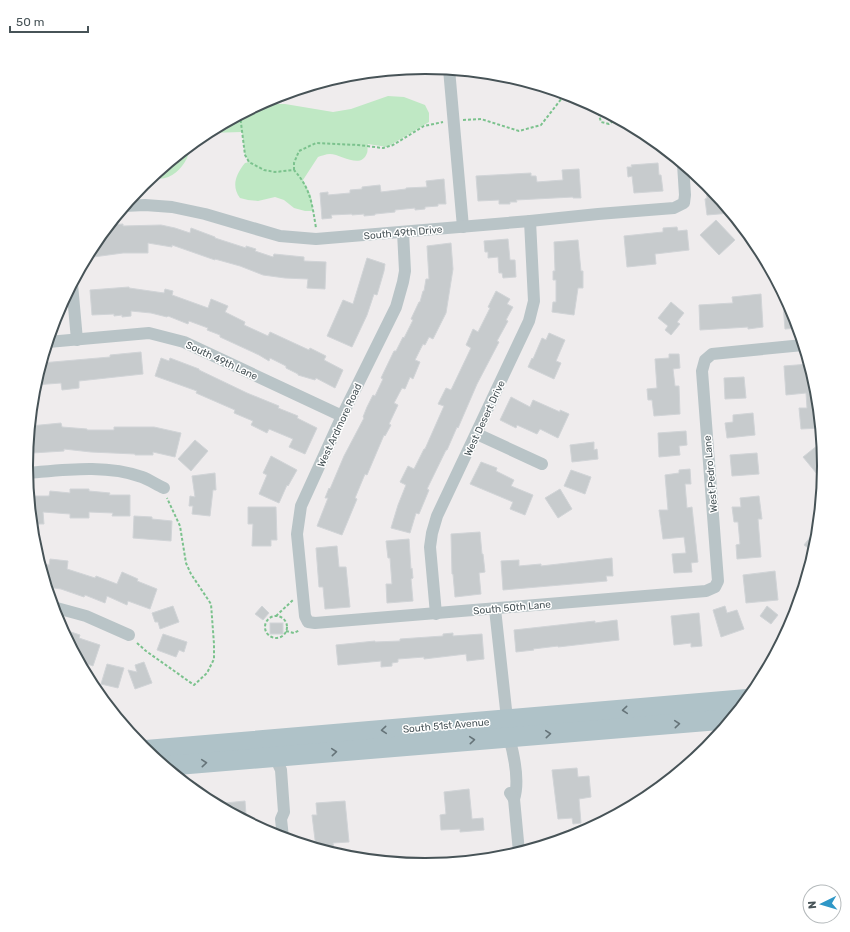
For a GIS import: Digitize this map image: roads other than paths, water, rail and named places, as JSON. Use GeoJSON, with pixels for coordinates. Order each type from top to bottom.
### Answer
{"type":"FeatureCollection","features":[{"type":"Feature","properties":{"kind":"main road","name":"South 51st Avenue"},"geometry":{"type":"LineString","coordinates":[[155,750],[274,748],[508,728],[740,700]]}},
{"type":"Feature","properties":{"kind":"main road","name":"South 51st Avenue"},"geometry":{"type":"LineString","coordinates":[[508,728],[724,719]]}},
{"type":"Feature","properties":{"kind":"main road","name":"South 51st Avenue"},"geometry":{"type":"LineString","coordinates":[[172,765],[274,748]]}},
{"type":"Feature","properties":{"kind":"street"},"geometry":{"type":"LineString","coordinates":[[450,75],[463,227]]}},
{"type":"Feature","properties":{"kind":"street","name":"South 49th Drive"},"geometry":{"type":"LineString","coordinates":[[132,206],[172,207],[204,214],[280,236],[316,239],[674,208],[684,203],[685,195],[683,171]]}},
{"type":"Feature","properties":{"kind":"street","name":"West Desert Drive"},"geometry":{"type":"LineString","coordinates":[[436,614],[430,547],[437,516],[529,321],[534,302],[530,221]]}},
{"type":"Feature","properties":{"kind":"street","name":"West Ardmore Road"},"geometry":{"type":"LineString","coordinates":[[308,622],[305,616],[302,593],[297,534],[301,506],[342,416],[396,307],[403,282],[403,232]]}},
{"type":"Feature","properties":{"kind":"street"},"geometry":{"type":"LineString","coordinates":[[73,293],[77,340]]}},
{"type":"Feature","properties":{"kind":"street","name":"South 49th Lane"},"geometry":{"type":"LineString","coordinates":[[53,342],[149,333],[184,342],[342,416]]}},
{"type":"Feature","properties":{"kind":"street","name":"West Pedro Lane"},"geometry":{"type":"LineString","coordinates":[[714,587],[718,581],[702,371],[705,360],[712,354],[798,346]]}},
{"type":"Feature","properties":{"kind":"street"},"geometry":{"type":"LineString","coordinates":[[477,434],[542,464]]}},
{"type":"Feature","properties":{"kind":"street"},"geometry":{"type":"LineString","coordinates":[[33,473],[74,470],[122,472],[144,477],[164,488]]}},
{"type":"Feature","properties":{"kind":"street","name":"South 50th Lane"},"geometry":{"type":"LineString","coordinates":[[308,622],[315,623],[436,614],[706,591],[714,587]]}},
{"type":"Feature","properties":{"kind":"street"},"geometry":{"type":"LineString","coordinates":[[60,609],[86,616],[129,635]]}},
{"type":"Feature","properties":{"kind":"street"},"geometry":{"type":"LineString","coordinates":[[495,609],[508,728],[506,755],[512,775],[510,791],[514,799],[518,847]]}},
{"type":"Feature","properties":{"kind":"street"},"geometry":{"type":"LineString","coordinates":[[274,748],[273,771],[284,812],[281,819],[282,831]]}}]}
